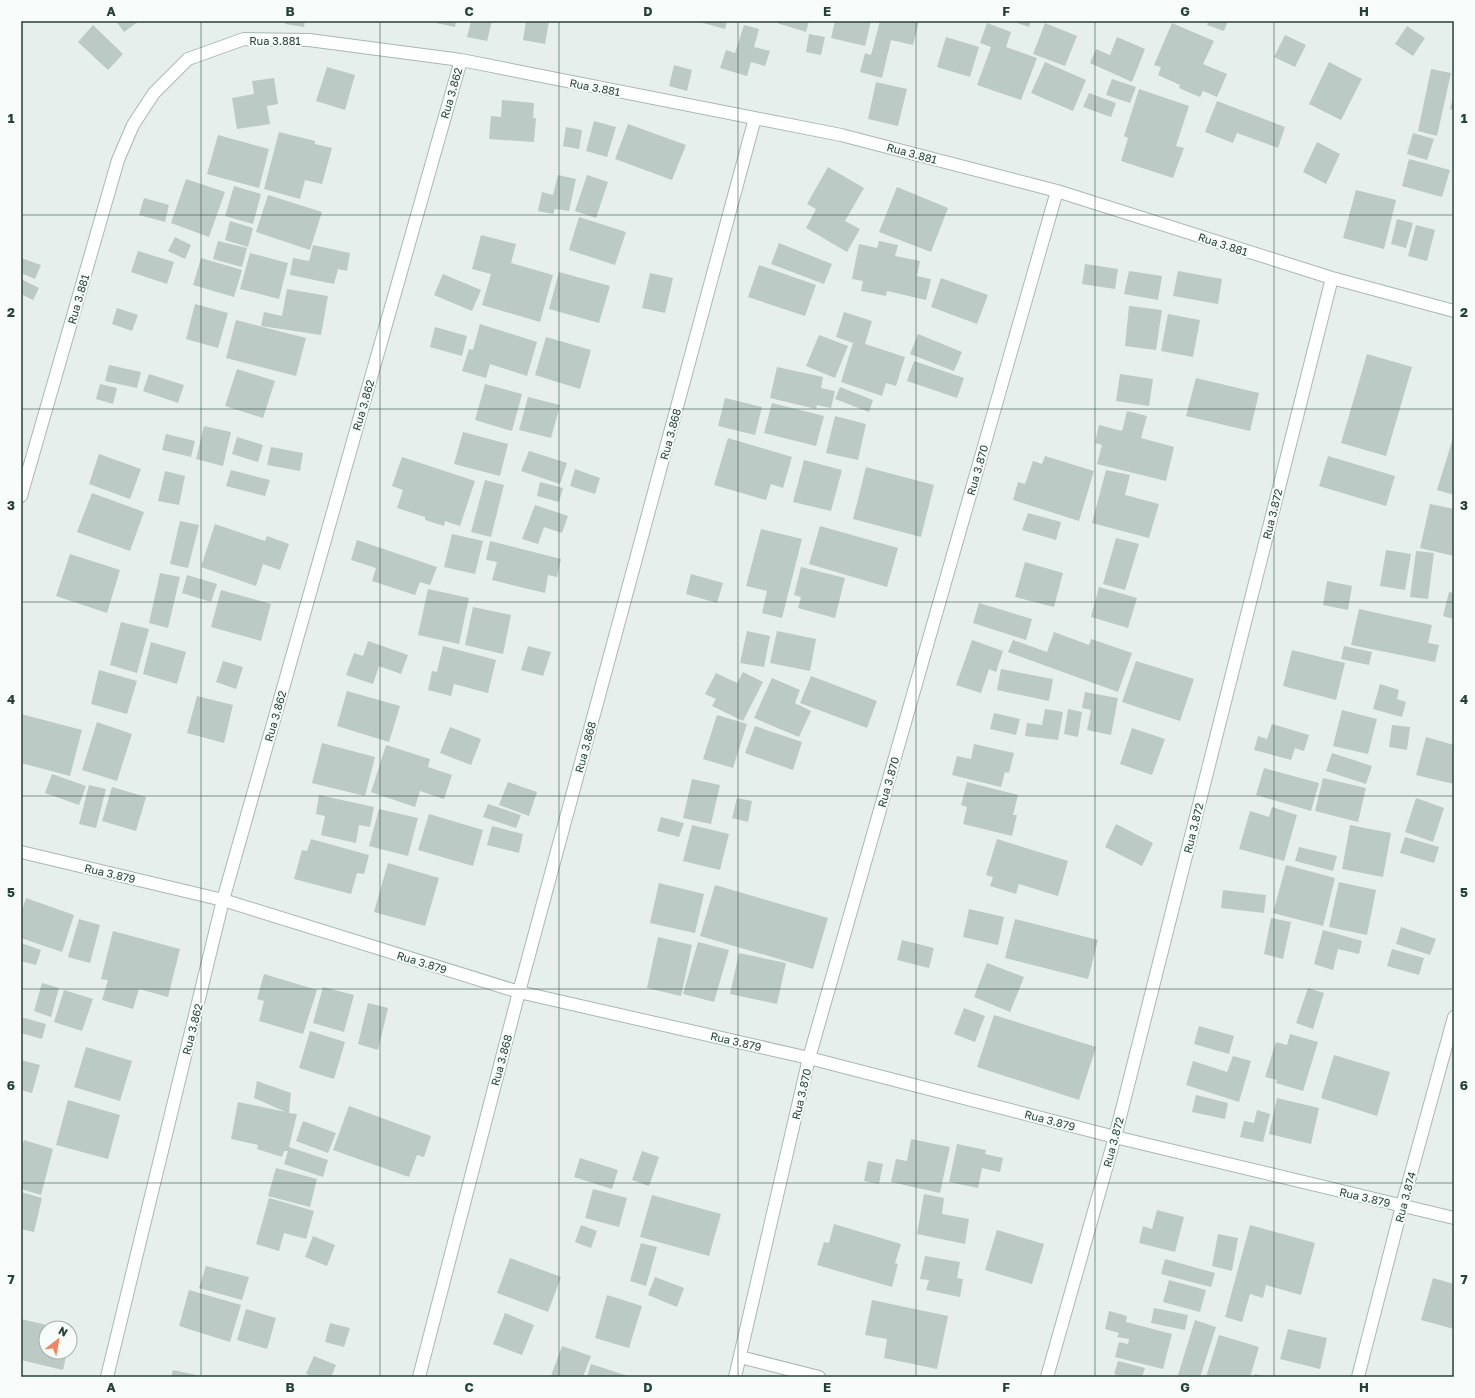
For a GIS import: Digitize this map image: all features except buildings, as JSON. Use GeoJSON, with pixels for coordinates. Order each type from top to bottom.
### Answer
{"type":"FeatureCollection","features":[{"type":"Feature","properties":{"kind":"street","name":"Rua 3.881"},"geometry":{"type":"LineString","coordinates":[[21,496],[118,160],[133,125],[154,93],[188,59],[244,39],[309,40],[461,60],[841,135],[1057,191],[1332,278],[1454,312]]}},
{"type":"Feature","properties":{"kind":"street","name":"Rua 3.862"},"geometry":{"type":"LineString","coordinates":[[107,1377],[223,900],[461,60]]}},
{"type":"Feature","properties":{"kind":"street","name":"Rua 3.868"},"geometry":{"type":"LineString","coordinates":[[418,1377],[519,992],[755,118]]}},
{"type":"Feature","properties":{"kind":"street","name":"Rua 3.870"},"geometry":{"type":"LineString","coordinates":[[735,1377],[810,1058],[1057,191]]}},
{"type":"Feature","properties":{"kind":"street","name":"Rua 3.872"},"geometry":{"type":"LineString","coordinates":[[1048,1377],[1115,1137],[1332,278]]}},
{"type":"Feature","properties":{"kind":"street","name":"Rua 3.879"},"geometry":{"type":"LineString","coordinates":[[21,852],[223,900],[519,992],[810,1058],[1115,1137],[1454,1218]]}},
{"type":"Feature","properties":{"kind":"street","name":"Rua 3.874"},"geometry":{"type":"LineString","coordinates":[[1358,1377],[1402,1206],[1454,1017]]}},
{"type":"Feature","properties":{"kind":"street"},"geometry":{"type":"LineString","coordinates":[[740,1357],[819,1377]]}}]}
